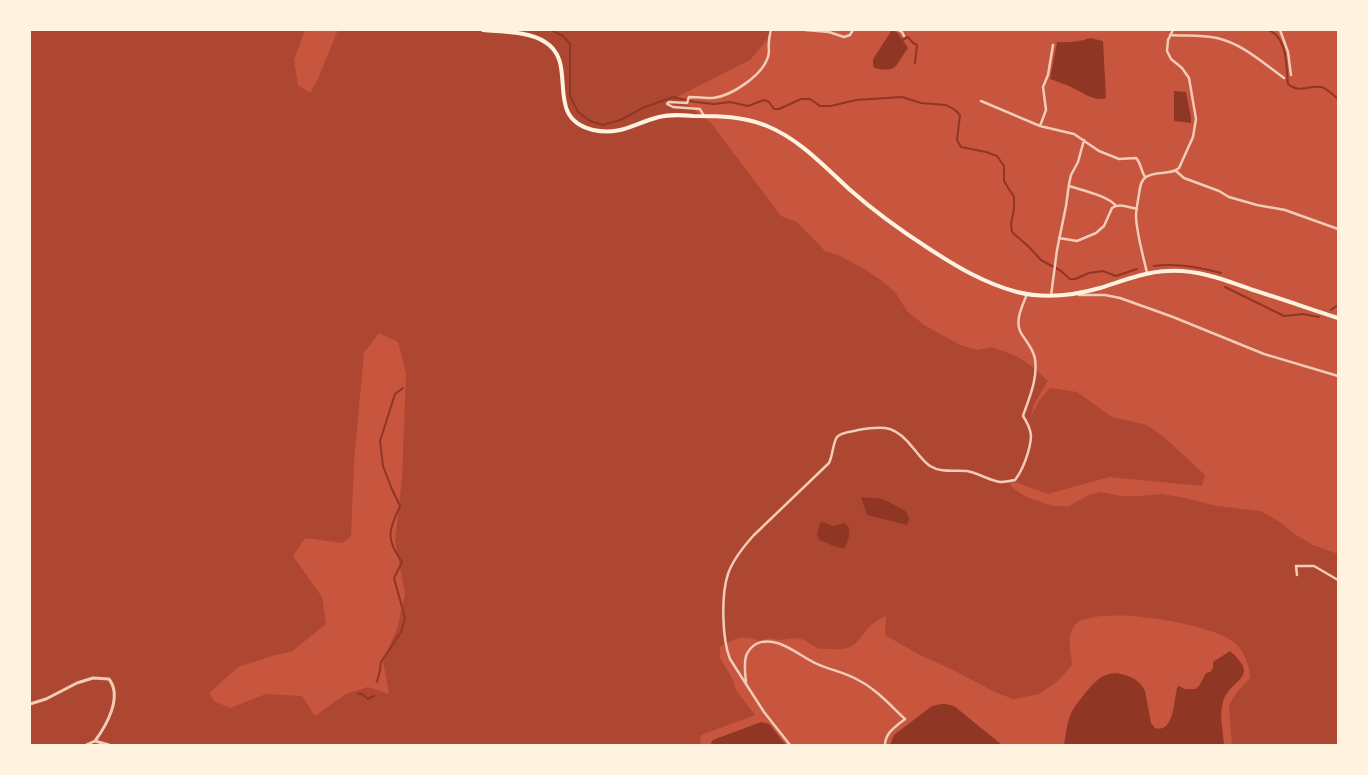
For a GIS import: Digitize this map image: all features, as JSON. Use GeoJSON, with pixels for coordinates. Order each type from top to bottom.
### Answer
{"type":"FeatureCollection","features":[{"type":"Feature","properties":{"kind":"main road"},"geometry":{"type":"LineString","coordinates":[[483,30],[535,37],[551,46],[560,61],[564,105],[572,120],[585,128],[602,132],[617,132],[661,116],[672,115],[724,116],[746,119],[775,129],[804,148],[901,231],[951,263],[986,282],[1002,288],[1027,294],[1051,296],[1099,288],[1147,273],[1179,271],[1207,275],[1338,318]]}},
{"type":"Feature","properties":{"kind":"street"},"geometry":{"type":"LineString","coordinates":[[704,116],[700,109],[673,107],[667,104],[669,102],[687,103],[689,97],[713,98],[731,92],[748,82],[767,60],[770,50],[768,41],[771,30]]}},
{"type":"Feature","properties":{"kind":"street"},"geometry":{"type":"LineString","coordinates":[[805,30],[829,32],[844,37],[850,35],[853,30]]}},
{"type":"Feature","properties":{"kind":"street"},"geometry":{"type":"LineString","coordinates":[[898,30],[904,36]]}},
{"type":"Feature","properties":{"kind":"street"},"geometry":{"type":"LineString","coordinates":[[1147,273],[1137,222],[1141,184],[1145,177],[1152,174],[1176,171],[1181,165],[1193,137],[1196,119],[1189,78],[1182,68],[1168,55],[1169,35],[1173,30]]}},
{"type":"Feature","properties":{"kind":"street"},"geometry":{"type":"LineString","coordinates":[[1280,30],[1288,52],[1291,75]]}},
{"type":"Feature","properties":{"kind":"street"},"geometry":{"type":"LineString","coordinates":[[1169,35],[1203,36],[1230,42],[1245,50],[1284,78]]}},
{"type":"Feature","properties":{"kind":"street"},"geometry":{"type":"LineString","coordinates":[[1040,126],[1046,110],[1043,89],[1048,75],[1053,45]]}},
{"type":"Feature","properties":{"kind":"street"},"geometry":{"type":"LineString","coordinates":[[981,101],[1040,126],[1074,134],[1099,151],[1119,159],[1136,158],[1145,177]]}},
{"type":"Feature","properties":{"kind":"street"},"geometry":{"type":"LineString","coordinates":[[1051,296],[1059,238],[1071,175],[1078,162],[1084,140]]}},
{"type":"Feature","properties":{"kind":"street"},"geometry":{"type":"LineString","coordinates":[[1176,171],[1184,178],[1219,191],[1228,197],[1257,206],[1285,210],[1338,229]]}},
{"type":"Feature","properties":{"kind":"street"},"geometry":{"type":"LineString","coordinates":[[1069,186],[1108,199],[1114,202],[1116,206]]}},
{"type":"Feature","properties":{"kind":"street"},"geometry":{"type":"LineString","coordinates":[[1059,238],[1077,241],[1096,233],[1104,226],[1112,208],[1116,206],[1137,209]]}},
{"type":"Feature","properties":{"kind":"street"},"geometry":{"type":"LineString","coordinates":[[790,745],[764,712],[730,659],[725,642],[724,602],[728,574],[735,560],[754,535],[829,463],[835,439],[838,435],[870,428],[882,427],[892,429],[900,433],[924,461],[936,469],[968,472],[999,482],[1015,480],[1022,470],[1031,436],[1030,428],[1023,416],[1036,375],[1032,349],[1019,326],[1020,313],[1027,294]]}},
{"type":"Feature","properties":{"kind":"street"},"geometry":{"type":"LineString","coordinates":[[1070,294],[1106,295],[1120,298],[1173,317],[1264,354],[1338,376]]}},
{"type":"Feature","properties":{"kind":"street"},"geometry":{"type":"LineString","coordinates":[[1297,575],[1296,566],[1314,566],[1338,580]]}},
{"type":"Feature","properties":{"kind":"street"},"geometry":{"type":"LineString","coordinates":[[746,683],[745,661],[751,647],[758,643],[768,642],[786,646],[818,664],[858,680],[881,696],[905,719],[889,732],[885,745]]}},
{"type":"Feature","properties":{"kind":"street"},"geometry":{"type":"LineString","coordinates":[[30,704],[93,678],[109,679],[114,685],[112,711],[106,727],[95,741],[86,745]]}},
{"type":"Feature","properties":{"kind":"street"},"geometry":{"type":"LineString","coordinates":[[95,741],[109,745]]}},
{"type":"Feature","properties":{"kind":"shaded area"},"geometry":{"type":"Polygon","coordinates":[[[30,30],[305,30],[294,60],[298,85],[310,93],[317,81],[338,30],[775,30],[750,60],[677,97],[711,123],[781,216],[797,222],[825,251],[840,256],[881,280],[895,292],[907,311],[924,325],[960,345],[977,350],[992,347],[1016,356],[1032,366],[1048,381],[1034,404],[1031,416],[1041,398],[1050,388],[1077,392],[1112,417],[1147,425],[1164,437],[1205,475],[1202,486],[1109,477],[1048,494],[1012,481],[1010,486],[1026,497],[1053,506],[1069,506],[1089,495],[1100,492],[1122,496],[1162,494],[1217,506],[1260,511],[1280,522],[1296,535],[1313,545],[1338,554],[1338,745],[1232,745],[1229,705],[1237,692],[1250,678],[1246,660],[1236,644],[1224,637],[1182,623],[1130,616],[1106,616],[1087,619],[1075,625],[1072,629],[1070,650],[1072,665],[1059,680],[1039,694],[1013,699],[920,655],[885,635],[886,616],[871,625],[853,646],[843,649],[819,649],[798,638],[779,640],[769,638],[760,641],[749,638],[735,639],[720,647],[720,658],[733,680],[736,690],[755,715],[701,735],[700,745],[30,745],[30,30]],[[379,333],[364,353],[354,462],[351,536],[343,543],[305,538],[293,556],[322,597],[326,624],[291,652],[238,667],[209,693],[214,701],[230,708],[266,694],[302,696],[315,716],[346,694],[368,687],[389,694],[383,661],[397,629],[405,594],[395,541],[402,479],[406,373],[398,342],[379,333]]]}},
{"type":"Feature","properties":{"kind":"shaded area"},"geometry":{"type":"Polygon","coordinates":[[[892,30],[898,33],[908,48],[898,64],[892,69],[874,68],[873,59],[892,30]]]}},
{"type":"Feature","properties":{"kind":"shaded area"},"geometry":{"type":"Polygon","coordinates":[[[1090,38],[1103,41],[1106,98],[1102,99],[1093,98],[1050,79],[1057,42],[1074,42],[1090,38]]]}},
{"type":"Feature","properties":{"kind":"shaded area"},"geometry":{"type":"Polygon","coordinates":[[[1174,91],[1186,92],[1191,123],[1174,121],[1174,91]]]}},
{"type":"Feature","properties":{"kind":"shaded area"},"geometry":{"type":"Polygon","coordinates":[[[861,497],[883,499],[904,510],[909,520],[907,525],[867,515],[861,497]]]}},
{"type":"Feature","properties":{"kind":"shaded area"},"geometry":{"type":"Polygon","coordinates":[[[824,522],[832,526],[845,523],[849,532],[845,548],[819,540],[817,535],[820,523],[824,522]]]}},
{"type":"Feature","properties":{"kind":"shaded area"},"geometry":{"type":"Polygon","coordinates":[[[1230,651],[1239,660],[1244,673],[1223,702],[1221,718],[1224,745],[1064,745],[1072,711],[1091,686],[1106,675],[1118,673],[1128,676],[1142,685],[1145,691],[1151,723],[1155,728],[1161,728],[1170,721],[1177,688],[1179,686],[1185,689],[1195,689],[1199,686],[1206,673],[1210,672],[1213,668],[1213,662],[1230,651]]]}},
{"type":"Feature","properties":{"kind":"shaded area"},"geometry":{"type":"Polygon","coordinates":[[[941,704],[954,706],[1002,745],[890,745],[894,735],[932,706],[941,704]]]}},
{"type":"Feature","properties":{"kind":"shaded area"},"geometry":{"type":"Polygon","coordinates":[[[761,722],[769,724],[786,745],[712,745],[711,743],[713,740],[761,722]]]}},
{"type":"Feature","properties":{"kind":"waterway"},"geometry":{"type":"LineString","coordinates":[[551,30],[563,36],[570,44],[570,96],[578,112],[590,121],[603,125],[620,120],[645,107],[673,97],[695,102],[714,104],[730,102],[748,106],[764,100],[769,102],[774,109],[779,109],[801,99],[810,99],[820,106],[831,106],[856,100],[902,97],[921,103],[946,105],[960,115],[957,140],[961,147],[997,156],[1004,166],[1004,181],[1014,197],[1012,232],[1041,260],[1061,271],[1070,279],[1103,271],[1116,276],[1137,269]]}},
{"type":"Feature","properties":{"kind":"waterway"},"geometry":{"type":"LineString","coordinates":[[1269,30],[1275,34],[1283,46],[1288,84],[1300,89],[1323,88],[1338,99]]}},
{"type":"Feature","properties":{"kind":"waterway"},"geometry":{"type":"LineString","coordinates":[[902,40],[908,37],[917,45],[915,63]]}},
{"type":"Feature","properties":{"kind":"waterway"},"geometry":{"type":"LineString","coordinates":[[1154,266],[1188,266],[1221,273]]}},
{"type":"Feature","properties":{"kind":"waterway"},"geometry":{"type":"LineString","coordinates":[[1225,287],[1284,316],[1303,314],[1319,317]]}},
{"type":"Feature","properties":{"kind":"waterway"},"geometry":{"type":"LineString","coordinates":[[1331,310],[1338,305]]}},
{"type":"Feature","properties":{"kind":"waterway"},"geometry":{"type":"LineString","coordinates":[[377,682],[381,662],[401,632],[405,618],[394,578],[402,562],[393,547],[390,534],[400,506],[383,466],[380,441],[395,394],[403,388]]}},
{"type":"Feature","properties":{"kind":"waterway"},"geometry":{"type":"LineString","coordinates":[[358,694],[362,694],[368,699],[374,696]]}}]}
